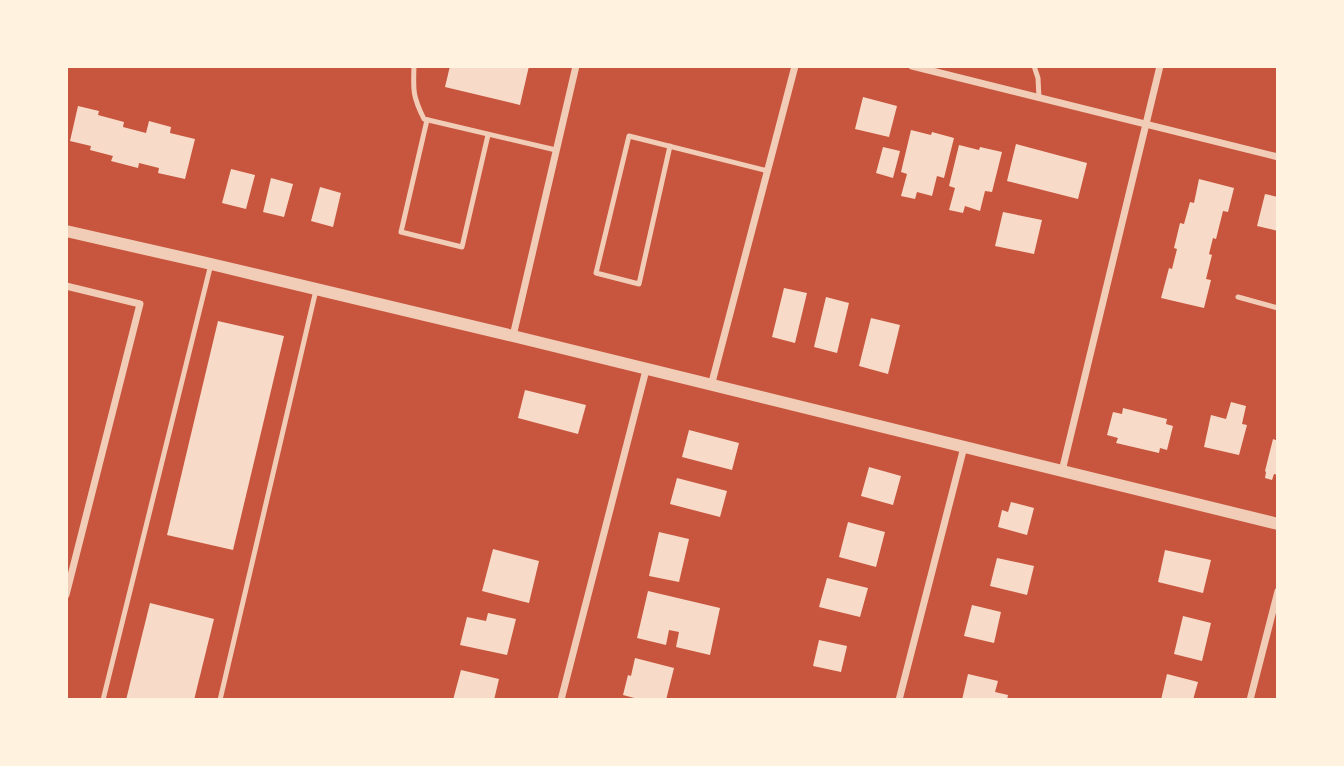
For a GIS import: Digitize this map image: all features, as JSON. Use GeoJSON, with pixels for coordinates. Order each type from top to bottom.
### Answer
{"type":"FeatureCollection","features":[{"type":"Feature","properties":{"kind":"street"},"geometry":{"type":"LineString","coordinates":[[513,336],[576,66]]}},
{"type":"Feature","properties":{"kind":"street"},"geometry":{"type":"LineString","coordinates":[[711,386],[795,66]]}},
{"type":"Feature","properties":{"kind":"street"},"geometry":{"type":"LineString","coordinates":[[912,66],[1278,157]]}},
{"type":"Feature","properties":{"kind":"street"},"geometry":{"type":"LineString","coordinates":[[1062,471],[1160,66]]}},
{"type":"Feature","properties":{"kind":"street"},"geometry":{"type":"LineString","coordinates":[[66,231],[513,336],[1278,524]]}},
{"type":"Feature","properties":{"kind":"street"},"geometry":{"type":"LineString","coordinates":[[66,286],[140,304],[66,595]]}},
{"type":"Feature","properties":{"kind":"street"},"geometry":{"type":"LineString","coordinates":[[561,699],[646,370]]}},
{"type":"Feature","properties":{"kind":"street"},"geometry":{"type":"LineString","coordinates":[[900,699],[964,447]]}},
{"type":"Feature","properties":{"kind":"street"},"geometry":{"type":"LineString","coordinates":[[1250,699],[1278,592]]}},
{"type":"Feature","properties":{"kind":"lane"},"geometry":{"type":"LineString","coordinates":[[414,66],[415,102],[424,119],[556,150]]}},
{"type":"Feature","properties":{"kind":"lane"},"geometry":{"type":"LineString","coordinates":[[1034,66],[1039,98]]}},
{"type":"Feature","properties":{"kind":"lane"},"geometry":{"type":"LineString","coordinates":[[427,120],[401,232],[462,247],[488,135]]}},
{"type":"Feature","properties":{"kind":"lane"},"geometry":{"type":"LineString","coordinates":[[670,146],[639,284],[596,274],[629,136],[670,146],[768,171]]}},
{"type":"Feature","properties":{"kind":"lane"},"geometry":{"type":"LineString","coordinates":[[103,699],[211,264]]}},
{"type":"Feature","properties":{"kind":"lane"},"geometry":{"type":"LineString","coordinates":[[220,699],[316,289]]}},
{"type":"Feature","properties":{"kind":"lane"},"geometry":{"type":"LineString","coordinates":[[1238,297],[1278,308]]}},
{"type":"Feature","properties":{"kind":"building"},"geometry":{"type":"Polygon","coordinates":[[[450,66],[529,66],[520,105],[445,87],[450,66]]]}},
{"type":"Feature","properties":{"kind":"building"},"geometry":{"type":"Polygon","coordinates":[[[863,97],[897,106],[889,137],[855,129],[863,97]]]}},
{"type":"Feature","properties":{"kind":"building"},"geometry":{"type":"Polygon","coordinates":[[[78,106],[99,111],[98,115],[124,122],[123,127],[146,133],[149,121],[171,127],[170,133],[195,139],[185,179],[158,173],[159,168],[139,163],[138,168],[111,161],[113,156],[90,150],[91,146],[70,141],[78,106]]]}},
{"type":"Feature","properties":{"kind":"building"},"geometry":{"type":"Polygon","coordinates":[[[911,130],[954,138],[944,178],[937,176],[932,196],[917,192],[915,199],[901,196],[907,174],[901,172],[911,130]]]}},
{"type":"Feature","properties":{"kind":"building"},"geometry":{"type":"Polygon","coordinates":[[[1016,144],[1087,163],[1078,199],[1007,181],[1016,144]]]}},
{"type":"Feature","properties":{"kind":"building"},"geometry":{"type":"Polygon","coordinates":[[[959,145],[1002,152],[992,192],[985,191],[980,211],[965,206],[963,213],[949,210],[955,188],[949,186],[959,145]]]}},
{"type":"Feature","properties":{"kind":"building"},"geometry":{"type":"Polygon","coordinates":[[[883,147],[900,151],[893,178],[876,173],[883,147]]]}},
{"type":"Feature","properties":{"kind":"building"},"geometry":{"type":"Polygon","coordinates":[[[231,169],[255,175],[246,209],[222,203],[231,169]]]}},
{"type":"Feature","properties":{"kind":"building"},"geometry":{"type":"Polygon","coordinates":[[[271,178],[293,184],[284,217],[263,212],[271,178]]]}},
{"type":"Feature","properties":{"kind":"building"},"geometry":{"type":"Polygon","coordinates":[[[1199,179],[1234,188],[1228,212],[1223,211],[1209,254],[1212,255],[1206,279],[1211,280],[1204,308],[1161,298],[1169,268],[1172,269],[1180,223],[1184,224],[1190,202],[1194,203],[1199,179]]]}},
{"type":"Feature","properties":{"kind":"building"},"geometry":{"type":"Polygon","coordinates":[[[320,187],[341,193],[333,227],[311,221],[320,187]]]}},
{"type":"Feature","properties":{"kind":"building"},"geometry":{"type":"Polygon","coordinates":[[[1265,194],[1278,197],[1278,231],[1257,226],[1265,194]]]}},
{"type":"Feature","properties":{"kind":"building"},"geometry":{"type":"Polygon","coordinates":[[[1003,212],[1042,220],[1034,254],[995,246],[1003,212]]]}},
{"type":"Feature","properties":{"kind":"building"},"geometry":{"type":"Polygon","coordinates":[[[784,288],[807,293],[795,343],[772,337],[784,288]]]}},
{"type":"Feature","properties":{"kind":"building"},"geometry":{"type":"Polygon","coordinates":[[[826,297],[849,303],[837,353],[814,347],[826,297]]]}},
{"type":"Feature","properties":{"kind":"building"},"geometry":{"type":"Polygon","coordinates":[[[871,318],[900,325],[888,374],[859,366],[871,318]]]}},
{"type":"Feature","properties":{"kind":"building"},"geometry":{"type":"Polygon","coordinates":[[[218,321],[284,336],[233,550],[167,535],[218,321]]]}},
{"type":"Feature","properties":{"kind":"building"},"geometry":{"type":"Polygon","coordinates":[[[525,390],[586,405],[578,434],[518,418],[525,390]]]}},
{"type":"Feature","properties":{"kind":"building"},"geometry":{"type":"Polygon","coordinates":[[[1231,402],[1246,406],[1242,424],[1247,425],[1239,455],[1204,447],[1211,415],[1226,419],[1231,402]]]}},
{"type":"Feature","properties":{"kind":"building"},"geometry":{"type":"Polygon","coordinates":[[[1123,408],[1167,419],[1166,424],[1173,426],[1167,450],[1160,448],[1159,453],[1116,443],[1118,438],[1107,435],[1113,412],[1122,414],[1123,408]]]}},
{"type":"Feature","properties":{"kind":"building"},"geometry":{"type":"Polygon","coordinates":[[[689,430],[739,443],[732,470],[682,457],[689,430]]]}},
{"type":"Feature","properties":{"kind":"building"},"geometry":{"type":"Polygon","coordinates":[[[1273,439],[1278,441],[1278,475],[1274,474],[1272,480],[1265,478],[1265,471],[1273,439]]]}},
{"type":"Feature","properties":{"kind":"building"},"geometry":{"type":"Polygon","coordinates":[[[869,467],[901,476],[893,505],[861,496],[869,467]]]}},
{"type":"Feature","properties":{"kind":"building"},"geometry":{"type":"Polygon","coordinates":[[[677,478],[727,491],[720,517],[670,504],[677,478]]]}},
{"type":"Feature","properties":{"kind":"building"},"geometry":{"type":"Polygon","coordinates":[[[1011,502],[1034,508],[1027,535],[998,527],[1002,510],[1008,512],[1011,502]]]}},
{"type":"Feature","properties":{"kind":"building"},"geometry":{"type":"Polygon","coordinates":[[[848,522],[885,532],[876,567],[839,557],[848,522]]]}},
{"type":"Feature","properties":{"kind":"building"},"geometry":{"type":"Polygon","coordinates":[[[659,532],[689,539],[679,582],[649,576],[659,532]]]}},
{"type":"Feature","properties":{"kind":"building"},"geometry":{"type":"Polygon","coordinates":[[[493,549],[539,561],[529,603],[482,591],[493,549]]]}},
{"type":"Feature","properties":{"kind":"building"},"geometry":{"type":"Polygon","coordinates":[[[1165,550],[1211,560],[1203,593],[1158,582],[1165,550]]]}},
{"type":"Feature","properties":{"kind":"building"},"geometry":{"type":"Polygon","coordinates":[[[997,558],[1034,566],[1027,595],[990,586],[997,558]]]}},
{"type":"Feature","properties":{"kind":"building"},"geometry":{"type":"Polygon","coordinates":[[[827,578],[868,588],[860,617],[819,607],[827,578]]]}},
{"type":"Feature","properties":{"kind":"building"},"geometry":{"type":"Polygon","coordinates":[[[648,591],[720,608],[710,655],[676,647],[679,632],[669,630],[666,645],[637,638],[648,591]]]}},
{"type":"Feature","properties":{"kind":"building"},"geometry":{"type":"Polygon","coordinates":[[[150,603],[214,619],[194,700],[126,700],[150,603]]]}},
{"type":"Feature","properties":{"kind":"building"},"geometry":{"type":"Polygon","coordinates":[[[972,605],[1001,612],[994,643],[964,636],[972,605]]]}},
{"type":"Feature","properties":{"kind":"building"},"geometry":{"type":"Polygon","coordinates":[[[488,613],[516,619],[507,655],[460,645],[467,617],[486,621],[488,613]]]}},
{"type":"Feature","properties":{"kind":"building"},"geometry":{"type":"Polygon","coordinates":[[[1183,616],[1211,623],[1202,661],[1174,654],[1183,616]]]}},
{"type":"Feature","properties":{"kind":"building"},"geometry":{"type":"Polygon","coordinates":[[[819,640],[847,646],[841,672],[813,666],[819,640]]]}},
{"type":"Feature","properties":{"kind":"building"},"geometry":{"type":"Polygon","coordinates":[[[635,658],[674,668],[666,700],[642,700],[623,695],[635,658]]]}},
{"type":"Feature","properties":{"kind":"building"},"geometry":{"type":"Polygon","coordinates":[[[461,670],[499,679],[494,700],[453,700],[461,670]]]}},
{"type":"Feature","properties":{"kind":"building"},"geometry":{"type":"Polygon","coordinates":[[[968,674],[998,681],[995,692],[1008,695],[1007,700],[962,700],[968,674]]]}},
{"type":"Feature","properties":{"kind":"building"},"geometry":{"type":"Polygon","coordinates":[[[1167,674],[1198,682],[1193,700],[1161,700],[1167,674]]]}}]}
